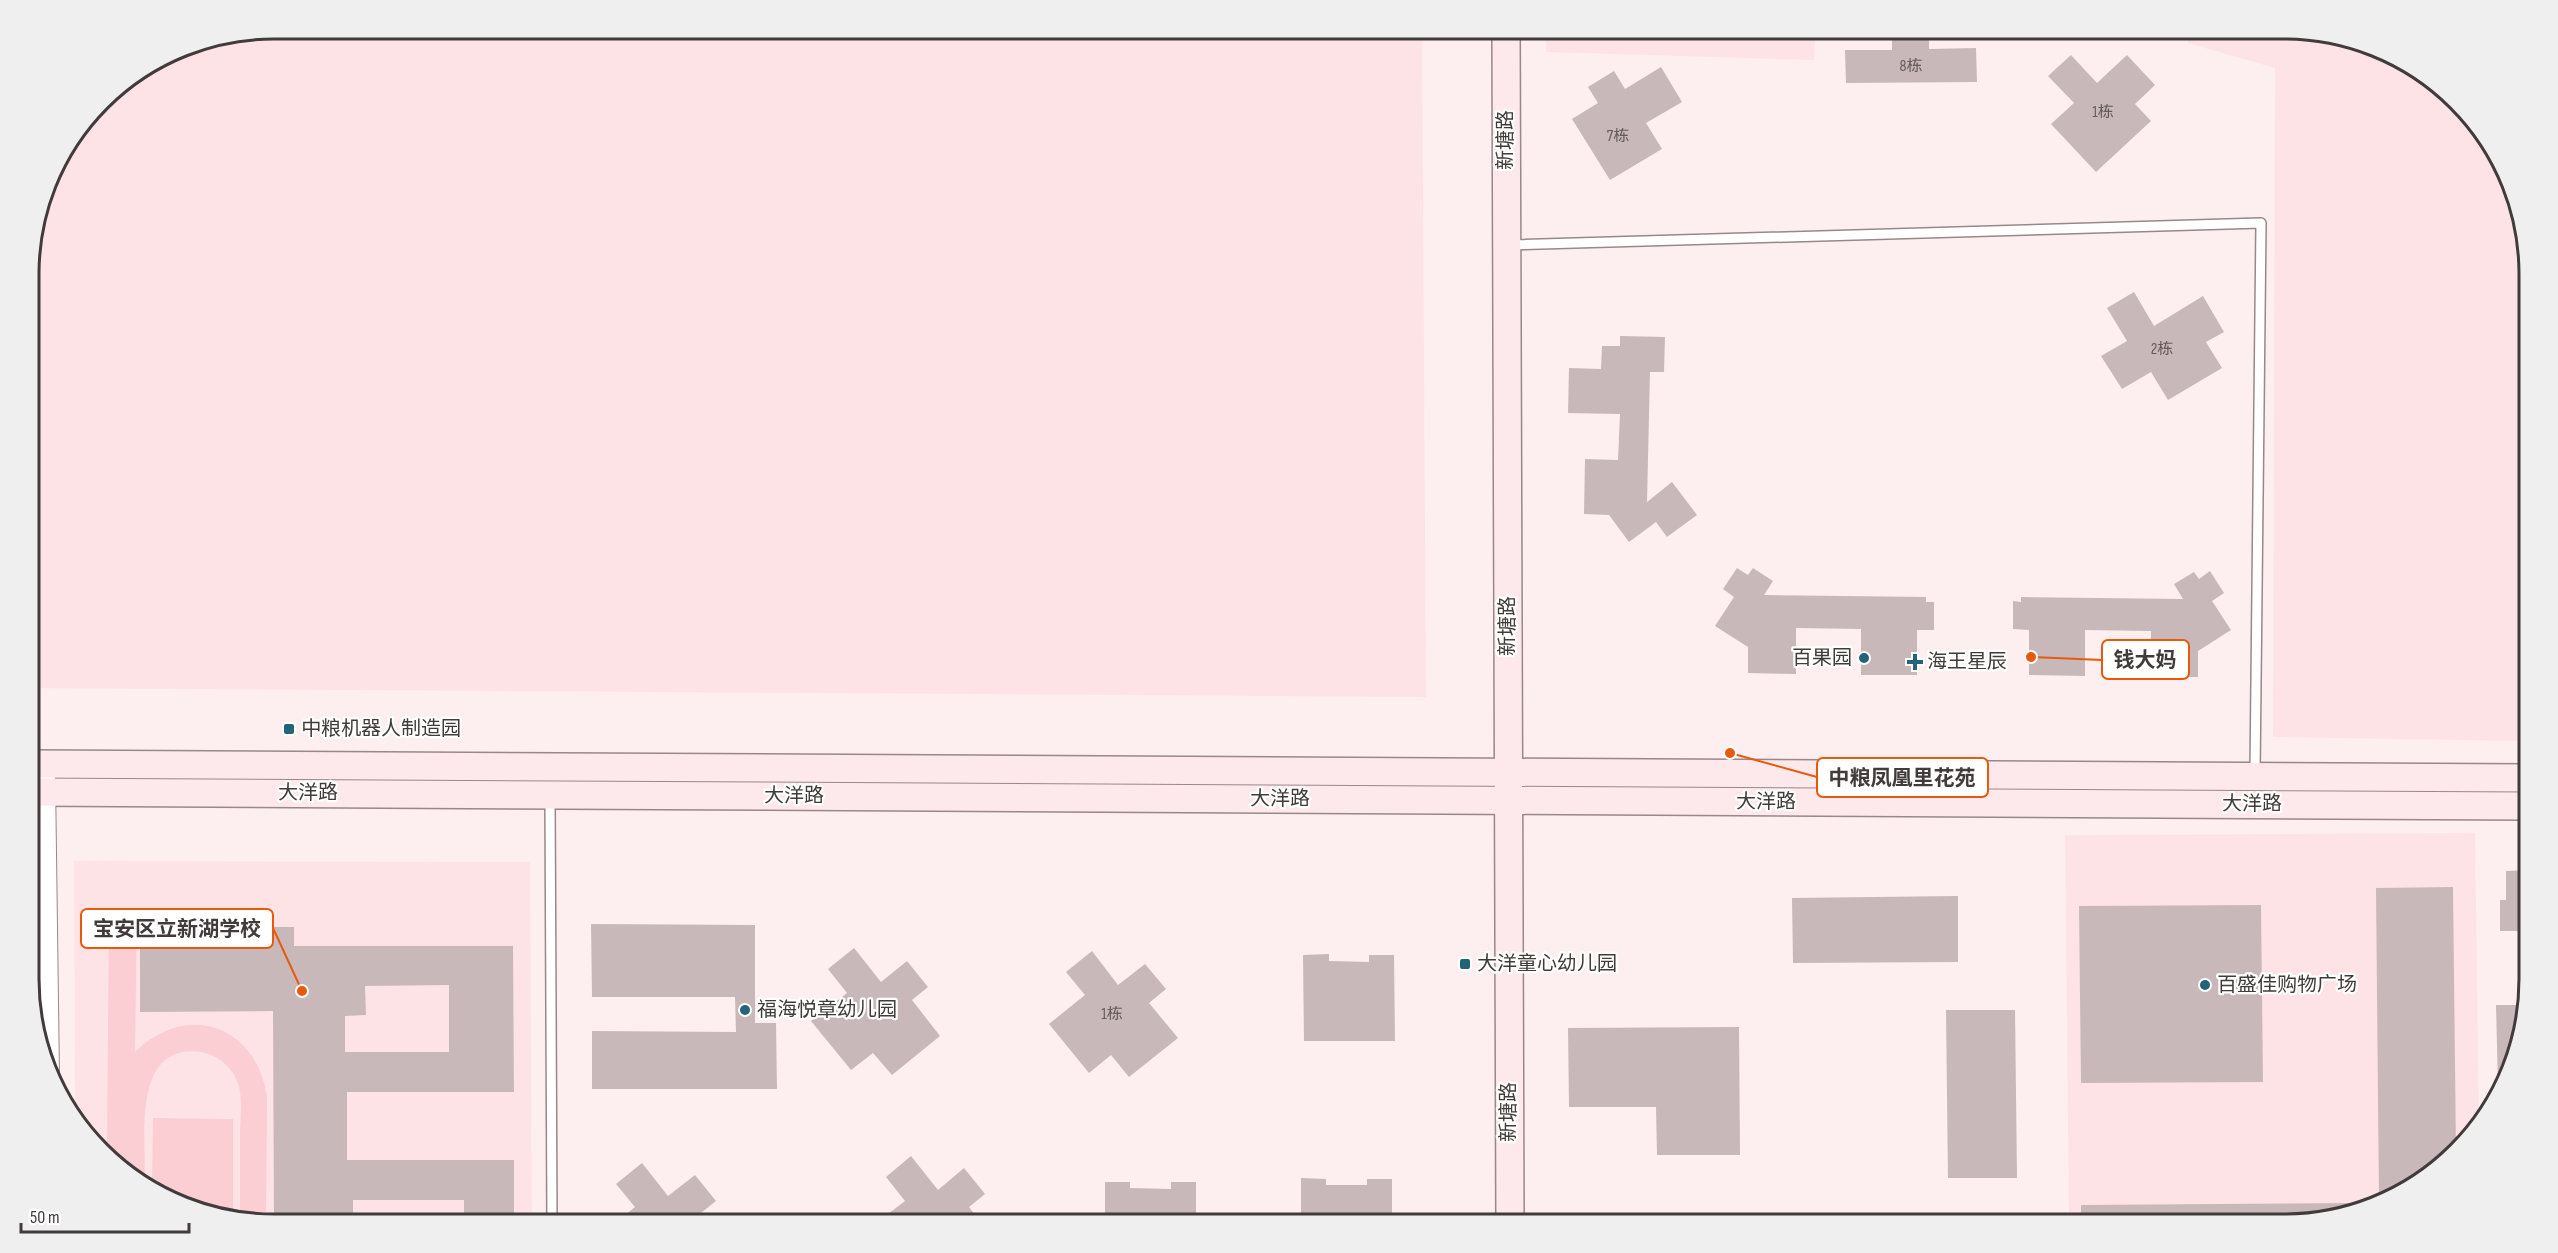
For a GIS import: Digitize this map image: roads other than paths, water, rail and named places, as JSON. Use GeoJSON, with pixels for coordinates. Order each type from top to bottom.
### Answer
{"type":"FeatureCollection","features":[{"type":"Feature","properties":{"kind":"street","name":"新塘路"},"geometry":{"type":"LineString","coordinates":[[1506,39],[1510,1214]]}},
{"type":"Feature","properties":{"kind":"street","name":"大洋路"},"geometry":{"type":"LineString","coordinates":[[39,764],[2519,778]]}},
{"type":"Feature","properties":{"kind":"street","name":"大洋路"},"geometry":{"type":"LineString","coordinates":[[39,792],[2519,806]]}},
{"type":"Feature","properties":{"kind":"street"},"geometry":{"type":"LineString","coordinates":[[39,818],[48,1043]]}},
{"type":"Feature","properties":{"kind":"lane"},"geometry":{"type":"LineString","coordinates":[[1507,245],[2261,223],[2255,777]]}},
{"type":"Feature","properties":{"kind":"lane"},"geometry":{"type":"LineString","coordinates":[[550,795],[552,1214]]}},
{"type":"Feature","properties":{"kind":"place","name":"钱大妈"},"geometry":{"type":"Point","coordinates":[2031,657]}},
{"type":"Feature","properties":{"kind":"place","name":"百果园"},"geometry":{"type":"Point","coordinates":[1864,658]}},
{"type":"Feature","properties":{"kind":"place","name":"海王星辰"},"geometry":{"type":"Point","coordinates":[1915,662]}},
{"type":"Feature","properties":{"kind":"place","name":"中粮机器人制造园"},"geometry":{"type":"Point","coordinates":[289,729]}},
{"type":"Feature","properties":{"kind":"place","name":"中粮凤凰里花苑"},"geometry":{"type":"Point","coordinates":[1730,753]}},
{"type":"Feature","properties":{"kind":"place","name":"大洋童心幼儿园"},"geometry":{"type":"Point","coordinates":[1465,964]}},
{"type":"Feature","properties":{"kind":"place","name":"百盛佳购物广场"},"geometry":{"type":"Point","coordinates":[2205,985]}},
{"type":"Feature","properties":{"kind":"place","name":"宝安区立新湖学校"},"geometry":{"type":"Point","coordinates":[302,991]}},
{"type":"Feature","properties":{"kind":"place","name":"福海悦章幼儿园"},"geometry":{"type":"Point","coordinates":[745,1010]}}]}
